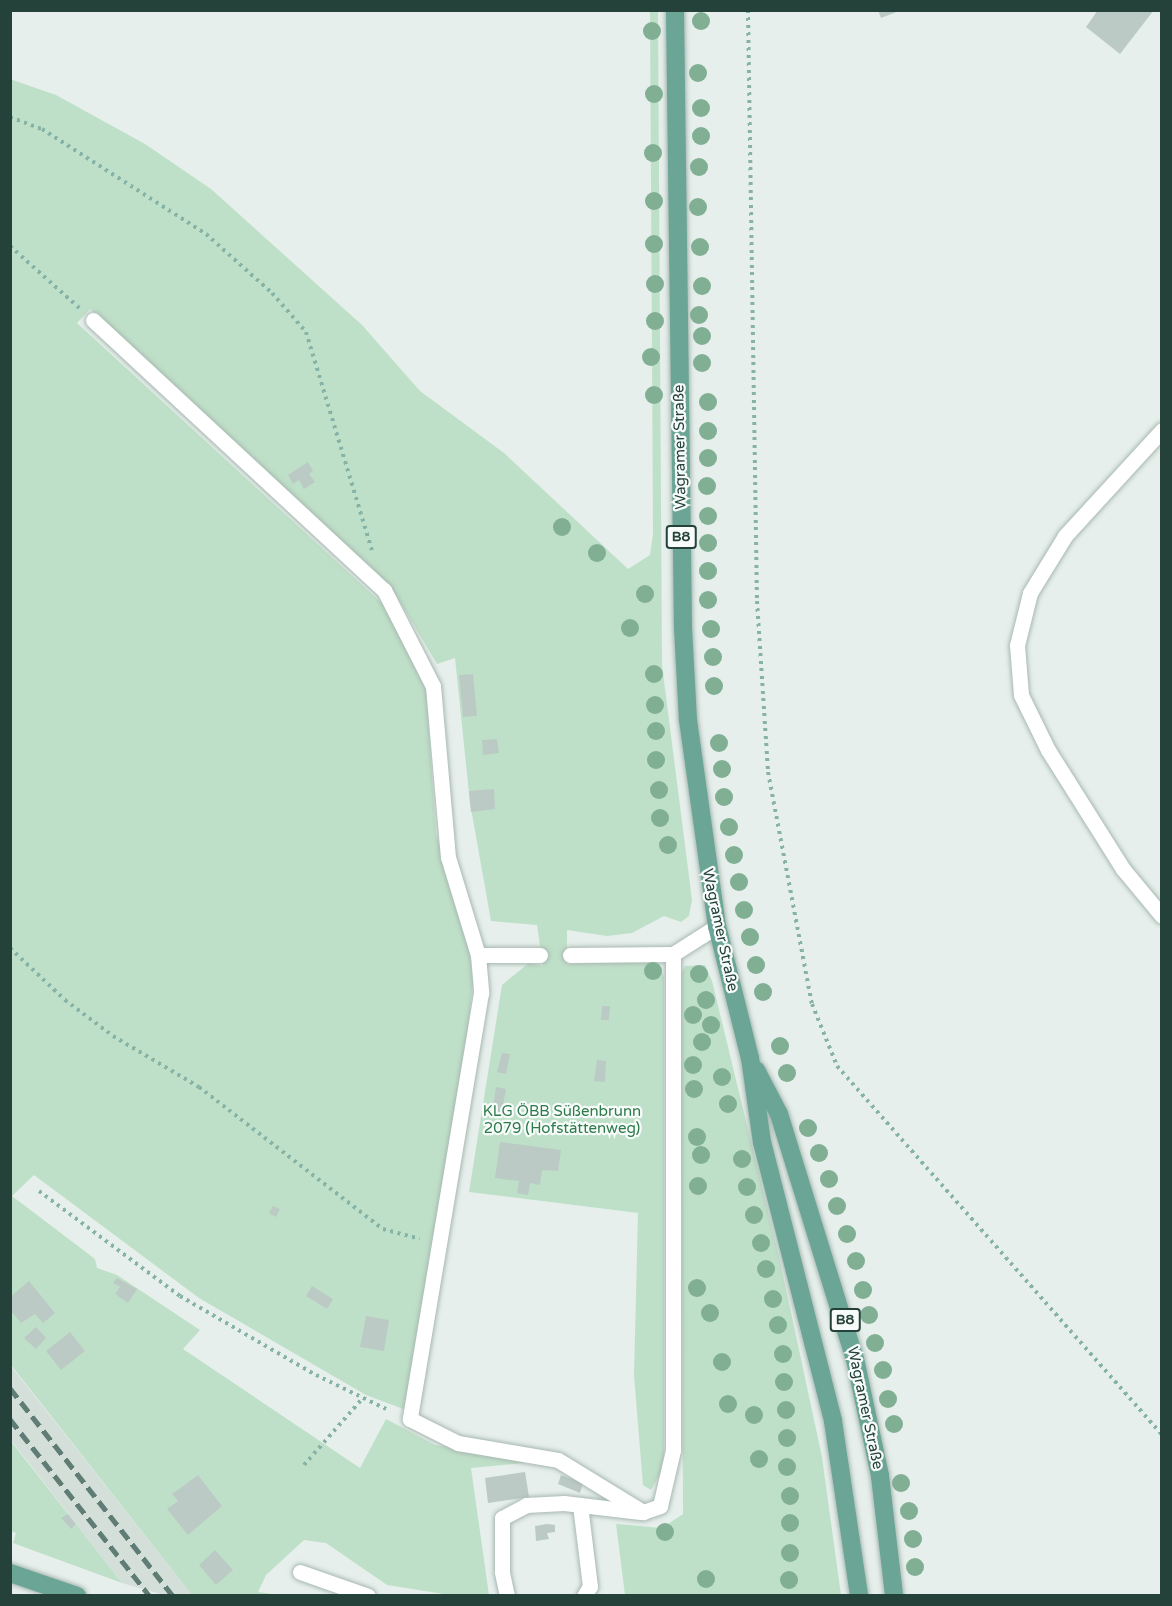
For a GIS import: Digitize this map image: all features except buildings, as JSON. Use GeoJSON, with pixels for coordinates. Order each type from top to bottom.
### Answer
{"type":"FeatureCollection","features":[{"type":"Feature","properties":{"kind":"main road","name":"Wagramer Straße"},"geometry":{"type":"LineString","coordinates":[[675,10],[683,628],[688,720],[717,926],[750,1058],[762,1142],[833,1421],[859,1596]]}},
{"type":"Feature","properties":{"kind":"main road","name":"Wagramer Straße"},"geometry":{"type":"LineString","coordinates":[[750,1058],[779,1114],[855,1359],[879,1476],[894,1596]]}},
{"type":"Feature","properties":{"kind":"main road"},"geometry":{"type":"LineString","coordinates":[[10,1573],[77,1596]]}},
{"type":"Feature","properties":{"kind":"lane"},"geometry":{"type":"LineString","coordinates":[[93,320],[384,590],[433,686],[448,857],[478,955],[481,993],[411,1419],[458,1443],[558,1460],[643,1512]]}},
{"type":"Feature","properties":{"kind":"lane"},"geometry":{"type":"LineString","coordinates":[[1161,430],[1065,536],[1030,593],[1017,645],[1021,695],[1048,750],[1123,869],[1161,916]]}},
{"type":"Feature","properties":{"kind":"lane"},"geometry":{"type":"LineString","coordinates":[[570,955],[673,954],[717,926]]}},
{"type":"Feature","properties":{"kind":"lane"},"geometry":{"type":"LineString","coordinates":[[507,1596],[502,1572],[502,1518],[526,1505],[580,1505],[643,1512],[660,1506],[673,1450],[673,954]]}},
{"type":"Feature","properties":{"kind":"lane"},"geometry":{"type":"LineString","coordinates":[[478,955],[540,955]]}},
{"type":"Feature","properties":{"kind":"lane"},"geometry":{"type":"LineString","coordinates":[[580,1505],[590,1586],[584,1596]]}},
{"type":"Feature","properties":{"kind":"lane"},"geometry":{"type":"LineString","coordinates":[[300,1572],[369,1596]]}},
{"type":"Feature","properties":{"kind":"path"},"geometry":{"type":"LineString","coordinates":[[748,10],[757,601],[767,761],[812,1004],[837,1066],[1161,1435]]}},
{"type":"Feature","properties":{"kind":"path"},"geometry":{"type":"LineString","coordinates":[[10,117],[42,129],[206,234],[272,293],[306,332],[384,590]]}},
{"type":"Feature","properties":{"kind":"path"},"geometry":{"type":"LineString","coordinates":[[10,246],[93,320]]}},
{"type":"Feature","properties":{"kind":"path"},"geometry":{"type":"LineString","coordinates":[[10,948],[65,1000],[113,1035],[199,1087],[383,1229],[441,1245]]}},
{"type":"Feature","properties":{"kind":"path"},"geometry":{"type":"LineString","coordinates":[[39,1191],[180,1296],[362,1399],[411,1419]]}},
{"type":"Feature","properties":{"kind":"path"},"geometry":{"type":"LineString","coordinates":[[304,1465],[362,1399]]}},
{"type":"Feature","properties":{"kind":"shaded area"},"geometry":{"type":"Polygon","coordinates":[[[10,1365],[192,1595],[164,1595],[122,1583],[11,1440],[10,1365]]]}},
{"type":"Feature","properties":{"kind":"green space","name":"KLG ÖBB Süßenbrunn 2079 (Hofstättenweg)"},"geometry":{"type":"Polygon","coordinates":[[[650,11],[658,11],[662,665],[692,900],[689,916],[681,922],[664,916],[632,933],[607,936],[567,930],[567,964],[649,961],[660,967],[664,977],[664,1467],[651,1490],[643,1485],[634,1376],[638,1213],[469,1192],[502,985],[529,963],[543,966],[537,925],[491,921],[470,803],[455,658],[437,664],[393,590],[90,309],[77,323],[385,606],[426,690],[436,834],[468,938],[473,982],[459,1110],[406,1410],[366,1395],[199,1298],[34,1175],[12,1196],[95,1259],[97,1268],[117,1275],[200,1330],[183,1349],[360,1468],[386,1419],[435,1445],[517,1456],[524,1463],[471,1468],[489,1595],[450,1595],[387,1585],[326,1543],[304,1540],[266,1575],[258,1592],[280,1595],[192,1595],[11,1365],[10,79],[56,95],[145,144],[211,189],[362,325],[420,391],[504,453],[628,569],[650,555],[653,534],[650,11]]]}},
{"type":"Feature","properties":{"kind":"green space"},"geometry":{"type":"Polygon","coordinates":[[[705,965],[712,981],[780,1261],[822,1457],[841,1595],[625,1595],[616,1524],[662,1528],[683,1514],[681,974],[685,966],[705,965]]]}},
{"type":"Feature","properties":{"kind":"green space"},"geometry":{"type":"Polygon","coordinates":[[[10,1440],[68,1514],[62,1518],[70,1528],[76,1524],[122,1583],[13,1543],[16,1533],[11,1531],[10,1440]]]}},
{"type":"Feature","properties":{"kind":"railway"},"geometry":{"type":"LineString","coordinates":[[10,1388],[173,1596]]}},
{"type":"Feature","properties":{"kind":"railway"},"geometry":{"type":"LineString","coordinates":[[10,1419],[150,1596]]}}]}
